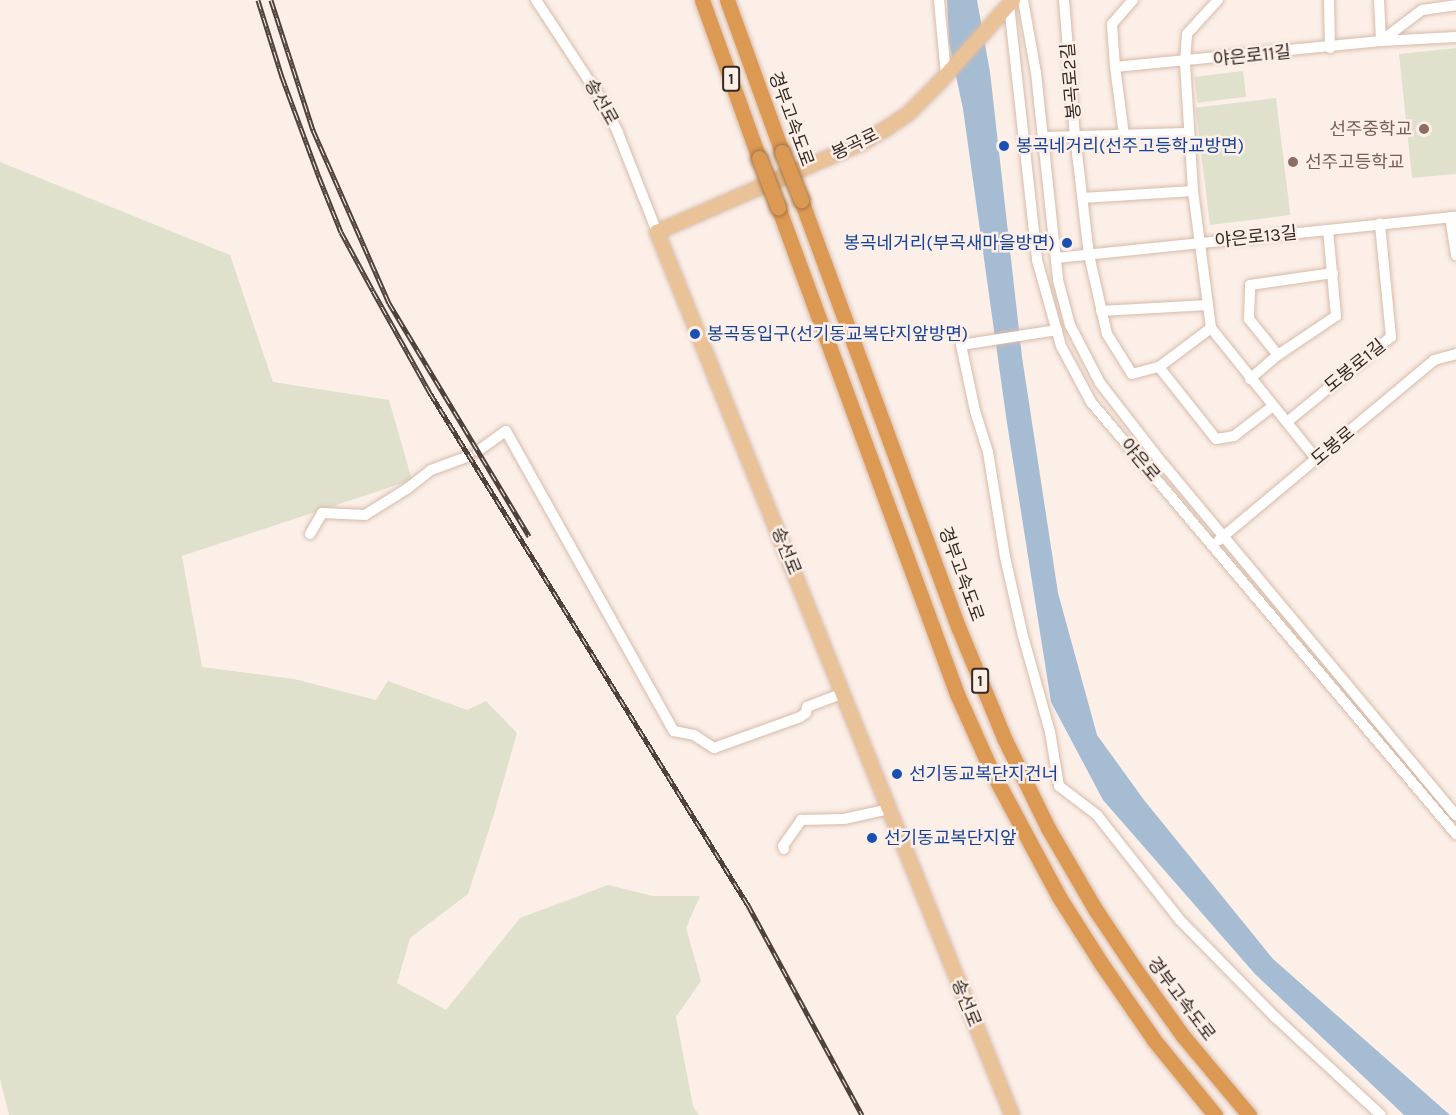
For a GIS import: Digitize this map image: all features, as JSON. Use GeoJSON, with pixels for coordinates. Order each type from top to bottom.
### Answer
{"type":"FeatureCollection","features":[{"type":"Feature","properties":{"kind":"highway","name":"1"},"geometry":{"type":"LineString","coordinates":[[702,0],[957,694],[992,770],[1059,897],[1102,966],[1154,1040],[1215,1115]]}},
{"type":"Feature","properties":{"kind":"highway","name":"경부고속도로"},"geometry":{"type":"LineString","coordinates":[[727,0],[959,629],[1005,740],[1048,828],[1095,909],[1183,1036],[1249,1115]]}},
{"type":"Feature","properties":{"kind":"main road","name":"봉곡로"},"geometry":{"type":"LineString","coordinates":[[657,232],[862,143],[909,113],[1010,2]]}},
{"type":"Feature","properties":{"kind":"main road","name":"송선로"},"geometry":{"type":"LineString","coordinates":[[657,232],[1012,1115]]}},
{"type":"Feature","properties":{"kind":"street","name":"송선로"},"geometry":{"type":"LineString","coordinates":[[536,0],[601,99],[622,142],[657,232]]}},
{"type":"Feature","properties":{"kind":"street"},"geometry":{"type":"LineString","coordinates":[[939,0],[946,75]]}},
{"type":"Feature","properties":{"kind":"street","name":"야은로"},"geometry":{"type":"LineString","coordinates":[[1023,0],[1036,73],[1058,280],[1070,325],[1100,383],[1223,536],[1456,816]]}},
{"type":"Feature","properties":{"kind":"street","name":"봉곡로2길"},"geometry":{"type":"LineString","coordinates":[[1064,0],[1075,136],[1089,255],[1107,334],[1132,374],[1159,367],[1211,328]]}},
{"type":"Feature","properties":{"kind":"street"},"geometry":{"type":"LineString","coordinates":[[1124,135],[1112,24],[1133,0]]}},
{"type":"Feature","properties":{"kind":"street"},"geometry":{"type":"LineString","coordinates":[[1218,0],[1187,34],[1185,63],[1188,133],[1198,243],[1211,328],[1317,459]]}},
{"type":"Feature","properties":{"kind":"street"},"geometry":{"type":"LineString","coordinates":[[1329,0],[1330,48]]}},
{"type":"Feature","properties":{"kind":"street"},"geometry":{"type":"LineString","coordinates":[[1378,0],[1381,41]]}},
{"type":"Feature","properties":{"kind":"street","name":"야은로"},"geometry":{"type":"LineString","coordinates":[[1010,2],[1037,260],[1061,346],[1091,402],[1456,834]]}},
{"type":"Feature","properties":{"kind":"street"},"geometry":{"type":"LineString","coordinates":[[1381,41],[1422,5],[1456,5]]}},
{"type":"Feature","properties":{"kind":"street","name":"야은로11길"},"geometry":{"type":"LineString","coordinates":[[1115,68],[1185,63],[1381,41],[1456,37]]}},
{"type":"Feature","properties":{"kind":"street"},"geometry":{"type":"LineString","coordinates":[[1043,137],[1188,133]]}},
{"type":"Feature","properties":{"kind":"street"},"geometry":{"type":"LineString","coordinates":[[1083,198],[1193,191]]}},
{"type":"Feature","properties":{"kind":"street"},"geometry":{"type":"LineString","coordinates":[[1453,217],[1456,256]]}},
{"type":"Feature","properties":{"kind":"street","name":"야은로13길"},"geometry":{"type":"LineString","coordinates":[[1056,258],[1453,217]]}},
{"type":"Feature","properties":{"kind":"street","name":"도봉로1길"},"geometry":{"type":"LineString","coordinates":[[1287,422],[1392,337],[1380,224]]}},
{"type":"Feature","properties":{"kind":"street"},"geometry":{"type":"LineString","coordinates":[[1251,379],[1278,355],[1336,316],[1328,230]]}},
{"type":"Feature","properties":{"kind":"street"},"geometry":{"type":"LineString","coordinates":[[1278,355],[1249,319],[1250,285],[1333,273]]}},
{"type":"Feature","properties":{"kind":"street"},"geometry":{"type":"LineString","coordinates":[[1101,311],[1208,305]]}},
{"type":"Feature","properties":{"kind":"street"},"geometry":{"type":"LineString","coordinates":[[1057,330],[961,345],[975,411],[988,452],[1008,568],[1023,636],[1050,732],[1059,786],[1097,815],[1180,920],[1275,1017],[1380,1115]]}},
{"type":"Feature","properties":{"kind":"street","name":"도봉로"},"geometry":{"type":"LineString","coordinates":[[1212,546],[1434,360],[1456,354]]}},
{"type":"Feature","properties":{"kind":"street"},"geometry":{"type":"LineString","coordinates":[[1159,367],[1216,439],[1234,436],[1273,405]]}},
{"type":"Feature","properties":{"kind":"street"},"geometry":{"type":"LineString","coordinates":[[310,534],[322,513],[364,515],[408,488],[431,470],[474,454],[506,431],[674,730],[694,735],[714,748],[800,717],[806,713],[807,707],[843,693]]}},
{"type":"Feature","properties":{"kind":"street"},"geometry":{"type":"LineString","coordinates":[[784,849],[783,846],[801,820],[844,819],[889,809]]}},
{"type":"Feature","properties":{"kind":"green space"},"geometry":{"type":"Polygon","coordinates":[[[1456,48],[1456,174],[1412,178],[1399,54],[1456,48]]]}},
{"type":"Feature","properties":{"kind":"green space"},"geometry":{"type":"Polygon","coordinates":[[[1243,71],[1246,97],[1198,103],[1194,77],[1243,71]]]}},
{"type":"Feature","properties":{"kind":"green space"},"geometry":{"type":"Polygon","coordinates":[[[1276,98],[1290,215],[1210,225],[1196,108],[1276,98]]]}},
{"type":"Feature","properties":{"kind":"green space"},"geometry":{"type":"Polygon","coordinates":[[[0,162],[230,255],[273,382],[389,400],[412,480],[182,556],[202,667],[294,679],[376,700],[388,681],[467,710],[486,701],[517,733],[494,814],[468,894],[410,938],[397,983],[446,1010],[520,918],[608,885],[653,896],[700,896],[686,928],[701,981],[676,1017],[693,1106],[699,1115],[9,1115],[0,1079],[0,162]]]}},
{"type":"Feature","properties":{"kind":"water"},"geometry":{"type":"Polygon","coordinates":[[[947,0],[977,0],[990,72],[1022,357],[1058,593],[1097,735],[1144,800],[1273,959],[1450,1115],[1404,1115],[1255,974],[1103,800],[1051,702],[1007,423],[963,109],[949,43],[947,0]]]}},
{"type":"Feature","properties":{"kind":"railway"},"geometry":{"type":"LineString","coordinates":[[258,0],[282,77],[341,232],[430,393],[748,905],[862,1115]]}},
{"type":"Feature","properties":{"kind":"railway"},"geometry":{"type":"LineString","coordinates":[[271,0],[313,130],[389,303],[529,536]]}},
{"type":"Feature","properties":{"kind":"place","name":"선주중학교"},"geometry":{"type":"Point","coordinates":[1424,129]}},
{"type":"Feature","properties":{"kind":"place","name":"봉곡네거리(선주고등학교방면)"},"geometry":{"type":"Point","coordinates":[1004,146]}},
{"type":"Feature","properties":{"kind":"place","name":"선주고등학교"},"geometry":{"type":"Point","coordinates":[1293,162]}},
{"type":"Feature","properties":{"kind":"place","name":"봉곡네거리(부곡새마을방면)"},"geometry":{"type":"Point","coordinates":[1067,243]}},
{"type":"Feature","properties":{"kind":"place","name":"봉곡동입구(선기동교복단지앞방면)"},"geometry":{"type":"Point","coordinates":[695,334]}},
{"type":"Feature","properties":{"kind":"place","name":"선기동교복단지건너"},"geometry":{"type":"Point","coordinates":[897,774]}},
{"type":"Feature","properties":{"kind":"place","name":"선기동교복단지앞"},"geometry":{"type":"Point","coordinates":[872,838]}}]}
